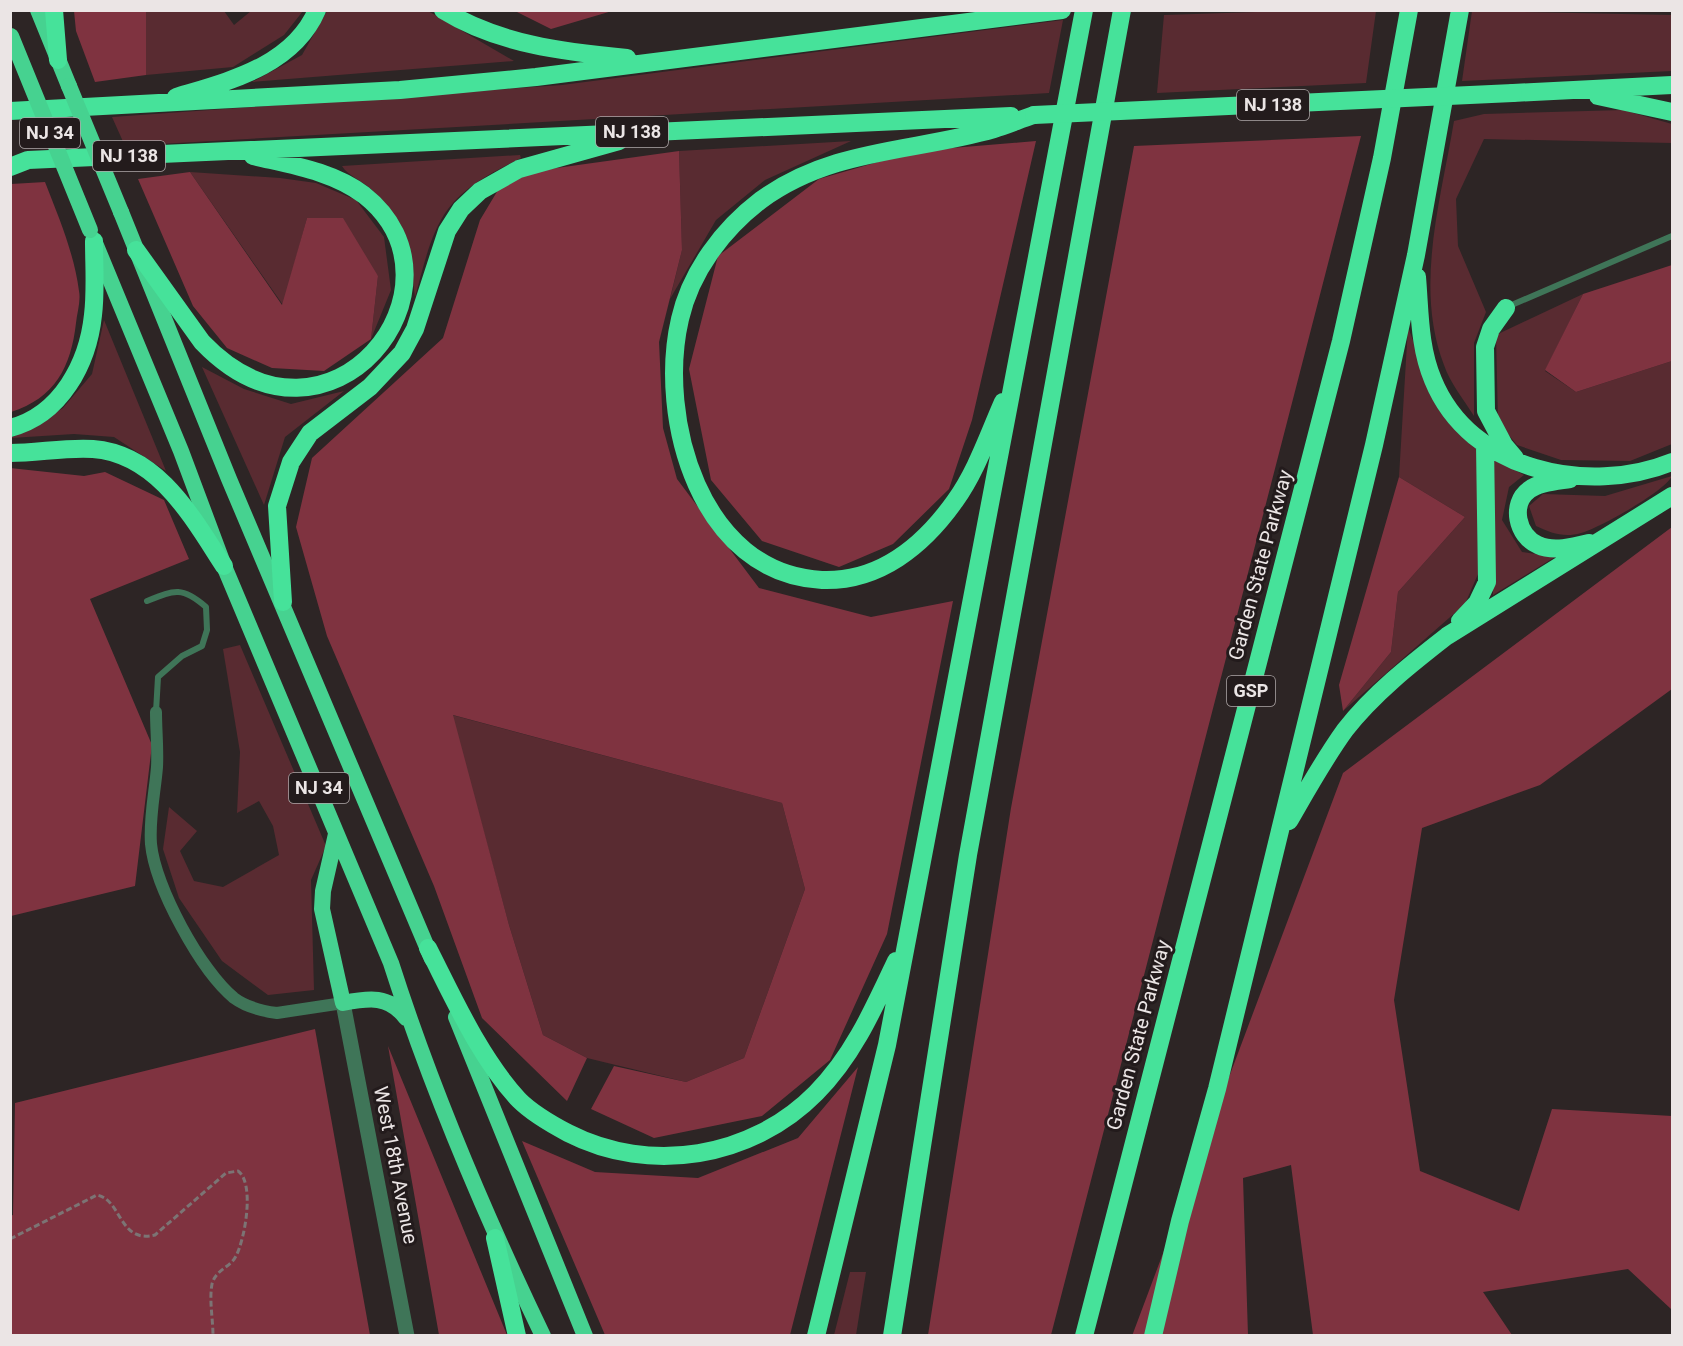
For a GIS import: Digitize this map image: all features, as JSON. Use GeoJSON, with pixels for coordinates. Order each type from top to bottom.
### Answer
{"type":"FeatureCollection","features":[{"type":"Feature","properties":{"kind":"highway","name":"NJ 34"},"geometry":{"type":"LineString","coordinates":[[38,10],[229,479],[428,948],[585,1335]]}},
{"type":"Feature","properties":{"kind":"highway"},"geometry":{"type":"LineString","coordinates":[[54,10],[58,60]]}},
{"type":"Feature","properties":{"kind":"highway"},"geometry":{"type":"LineString","coordinates":[[149,105],[232,80],[263,66],[300,39],[317,10]]}},
{"type":"Feature","properties":{"kind":"highway"},"geometry":{"type":"LineString","coordinates":[[443,10],[478,30],[531,45],[659,61]]}},
{"type":"Feature","properties":{"kind":"highway"},"geometry":{"type":"LineString","coordinates":[[10,111],[400,90],[659,61],[1062,10]]}},
{"type":"Feature","properties":{"kind":"highway"},"geometry":{"type":"LineString","coordinates":[[816,1335],[887,1045],[1084,10]]}},
{"type":"Feature","properties":{"kind":"highway"},"geometry":{"type":"LineString","coordinates":[[892,1335],[970,844],[1122,10]]}},
{"type":"Feature","properties":{"kind":"highway","name":"Garden State Parkway"},"geometry":{"type":"LineString","coordinates":[[1084,1335],[1341,341],[1379,169],[1409,10]]}},
{"type":"Feature","properties":{"kind":"highway"},"geometry":{"type":"LineString","coordinates":[[1153,1335],[1180,1221],[1217,1089],[1374,445],[1416,255],[1460,10]]}},
{"type":"Feature","properties":{"kind":"highway","name":"NJ 34"},"geometry":{"type":"LineString","coordinates":[[11,35],[181,451],[224,566],[278,688],[336,834],[391,963],[411,1023],[495,1238],[543,1335]]}},
{"type":"Feature","properties":{"kind":"highway","name":"NJ 138"},"geometry":{"type":"LineString","coordinates":[[19,161],[1672,85]]}},
{"type":"Feature","properties":{"kind":"highway"},"geometry":{"type":"LineString","coordinates":[[1569,90],[1672,112]]}},
{"type":"Feature","properties":{"kind":"highway"},"geometry":{"type":"LineString","coordinates":[[1014,376],[968,481],[940,521],[905,555],[890,565],[854,578],[835,580],[795,576],[759,560],[744,549],[713,514],[701,494],[684,448],[677,416],[674,362],[680,317],[699,271],[726,232],[762,200],[791,180],[826,164],[994,129],[1034,115]]}},
{"type":"Feature","properties":{"kind":"highway"},"geometry":{"type":"LineString","coordinates":[[283,602],[277,506],[291,462],[310,433],[370,387],[402,353],[415,329],[447,231],[461,209],[480,191],[519,168],[657,131]]}},
{"type":"Feature","properties":{"kind":"highway"},"geometry":{"type":"LineString","coordinates":[[136,250],[202,342],[214,356],[242,376],[259,383],[292,389],[334,381],[349,375],[368,360],[389,333],[401,297],[400,254],[386,220],[364,196],[330,176],[231,151]]}},
{"type":"Feature","properties":{"kind":"highway"},"geometry":{"type":"LineString","coordinates":[[10,167],[19,161]]}},
{"type":"Feature","properties":{"kind":"highway"},"geometry":{"type":"LineString","coordinates":[[10,428],[25,423],[49,407],[66,390],[78,368],[93,315],[92,235]]}},
{"type":"Feature","properties":{"kind":"highway"},"geometry":{"type":"LineString","coordinates":[[1416,255],[1421,336],[1430,371],[1448,407],[1485,445],[1520,464],[1580,476],[1613,477],[1637,473],[1672,462]]}},
{"type":"Feature","properties":{"kind":"highway"},"geometry":{"type":"LineString","coordinates":[[1506,308],[1491,328],[1485,347],[1486,411],[1504,445],[1520,464]]}},
{"type":"Feature","properties":{"kind":"highway"},"geometry":{"type":"LineString","coordinates":[[1447,636],[1477,603],[1487,582],[1485,445]]}},
{"type":"Feature","properties":{"kind":"highway"},"geometry":{"type":"LineString","coordinates":[[10,453],[95,449],[130,459],[153,473],[181,502],[224,566]]}},
{"type":"Feature","properties":{"kind":"highway"},"geometry":{"type":"LineString","coordinates":[[1580,476],[1534,486],[1527,491],[1519,505],[1519,523],[1525,535],[1539,546],[1569,548],[1601,540]]}},
{"type":"Feature","properties":{"kind":"highway"},"geometry":{"type":"LineString","coordinates":[[1278,841],[1314,776],[1346,730],[1398,676],[1447,636],[1672,496]]}},
{"type":"Feature","properties":{"kind":"highway"},"geometry":{"type":"LineString","coordinates":[[336,834],[323,891],[322,909],[331,941],[343,1003],[381,999],[400,1009],[411,1023]]}},
{"type":"Feature","properties":{"kind":"highway"},"geometry":{"type":"LineString","coordinates":[[428,948],[479,1041],[507,1086],[521,1101],[537,1115],[577,1137],[627,1153],[666,1157],[723,1149],[758,1135],[786,1119],[814,1095],[839,1067],[868,1022],[906,938]]}},
{"type":"Feature","properties":{"kind":"highway"},"geometry":{"type":"LineString","coordinates":[[495,1238],[518,1335]]}},
{"type":"Feature","properties":{"kind":"street"},"geometry":{"type":"LineString","coordinates":[[156,712],[157,765],[151,826],[157,876],[169,903],[207,965],[236,999],[266,1012],[343,1003]]}},
{"type":"Feature","properties":{"kind":"street","name":"West 18th Avenue"},"geometry":{"type":"LineString","coordinates":[[343,1003],[407,1335]]}},
{"type":"Feature","properties":{"kind":"lane"},"geometry":{"type":"LineString","coordinates":[[1506,308],[1672,236]]}},
{"type":"Feature","properties":{"kind":"lane"},"geometry":{"type":"LineString","coordinates":[[147,601],[169,592],[190,593],[206,607],[207,630],[202,646],[182,656],[158,677],[156,712]]}},
{"type":"Feature","properties":{"kind":"path"},"geometry":{"type":"LineString","coordinates":[[10,1239],[97,1195],[105,1199],[134,1234],[155,1235],[226,1173],[238,1170],[242,1173],[247,1192],[246,1219],[237,1254],[218,1272],[212,1285],[213,1335]]}},
{"type":"Feature","properties":{"kind":"shaded area"},"geometry":{"type":"Polygon","coordinates":[[[1313,10],[1376,11],[1366,83],[1157,93],[1164,15],[1313,10]]]}},
{"type":"Feature","properties":{"kind":"shaded area"},"geometry":{"type":"Polygon","coordinates":[[[74,11],[146,11],[146,75],[95,82],[76,31],[74,11]]]}},
{"type":"Feature","properties":{"kind":"shaded area"},"geometry":{"type":"Polygon","coordinates":[[[146,11],[224,11],[234,25],[251,11],[303,11],[284,35],[233,67],[146,75],[146,11]]]}},
{"type":"Feature","properties":{"kind":"shaded area"},"geometry":{"type":"Polygon","coordinates":[[[327,11],[428,11],[514,61],[252,82],[302,55],[327,11]]]}},
{"type":"Feature","properties":{"kind":"shaded area"},"geometry":{"type":"Polygon","coordinates":[[[515,11],[612,11],[551,29],[515,11]]]}},
{"type":"Feature","properties":{"kind":"shaded area"},"geometry":{"type":"Polygon","coordinates":[[[1472,11],[1672,15],[1672,71],[1462,81],[1472,11]]]}},
{"type":"Feature","properties":{"kind":"shaded area"},"geometry":{"type":"Polygon","coordinates":[[[1063,20],[1049,93],[125,146],[112,117],[562,85],[1063,20]]]}},
{"type":"Feature","properties":{"kind":"shaded area"},"geometry":{"type":"Polygon","coordinates":[[[1623,110],[1672,124],[1672,143],[1484,139],[1456,199],[1458,246],[1486,312],[1474,343],[1474,416],[1453,385],[1444,365],[1435,335],[1431,305],[1433,243],[1454,121],[1484,114],[1623,110]]]}},
{"type":"Feature","properties":{"kind":"shaded area"},"geometry":{"type":"Polygon","coordinates":[[[1361,136],[1051,1335],[928,1335],[1011,808],[1134,146],[1361,136]]]}},
{"type":"Feature","properties":{"kind":"shaded area"},"geometry":{"type":"Polygon","coordinates":[[[851,141],[765,180],[716,220],[670,299],[682,250],[679,151],[851,141]]]}},
{"type":"Feature","properties":{"kind":"shaded area"},"geometry":{"type":"Polygon","coordinates":[[[1036,141],[972,420],[949,489],[893,544],[839,567],[762,541],[711,480],[689,369],[718,256],[819,179],[916,151],[1036,141]]]}},
{"type":"Feature","properties":{"kind":"shaded area"},"geometry":{"type":"Polygon","coordinates":[[[679,151],[682,250],[659,342],[663,428],[677,479],[759,588],[871,617],[953,601],[887,934],[830,1060],[762,1116],[654,1138],[591,1109],[614,1066],[686,1082],[744,1058],[805,889],[782,803],[453,715],[509,925],[543,1035],[587,1058],[567,1101],[482,1018],[434,886],[327,636],[296,527],[312,458],[443,338],[480,220],[507,175],[679,151]]]}},
{"type":"Feature","properties":{"kind":"shaded area"},"geometry":{"type":"Polygon","coordinates":[[[520,155],[521,158],[472,186],[448,209],[436,229],[415,297],[407,251],[398,225],[370,188],[342,166],[520,155]]]}},
{"type":"Feature","properties":{"kind":"shaded area"},"geometry":{"type":"Polygon","coordinates":[[[190,172],[280,178],[316,183],[356,200],[384,237],[391,290],[371,339],[378,276],[307,218],[283,305],[190,172]]]}},
{"type":"Feature","properties":{"kind":"shaded area"},"geometry":{"type":"Polygon","coordinates":[[[190,172],[282,305],[307,218],[343,218],[378,276],[371,339],[324,371],[272,368],[227,348],[193,306],[138,179],[190,172]]]}},
{"type":"Feature","properties":{"kind":"shaded area"},"geometry":{"type":"Polygon","coordinates":[[[45,182],[74,263],[79,307],[70,354],[58,379],[39,398],[11,412],[11,184],[45,182]]]}},
{"type":"Feature","properties":{"kind":"shaded area"},"geometry":{"type":"Polygon","coordinates":[[[1672,265],[1672,361],[1576,392],[1545,370],[1583,294],[1672,265]]]}},
{"type":"Feature","properties":{"kind":"shaded area"},"geometry":{"type":"Polygon","coordinates":[[[1583,294],[1545,371],[1576,392],[1672,361],[1672,444],[1630,461],[1561,460],[1517,445],[1498,422],[1496,335],[1583,294]]]}},
{"type":"Feature","properties":{"kind":"shaded area"},"geometry":{"type":"Polygon","coordinates":[[[104,320],[166,471],[114,437],[74,434],[11,438],[63,408],[92,374],[104,320]]]}},
{"type":"Feature","properties":{"kind":"shaded area"},"geometry":{"type":"Polygon","coordinates":[[[1408,327],[1435,400],[1477,449],[1478,574],[1465,604],[1343,711],[1391,652],[1398,592],[1465,517],[1399,477],[1408,327]]]}},
{"type":"Feature","properties":{"kind":"shaded area"},"geometry":{"type":"Polygon","coordinates":[[[202,367],[244,389],[291,404],[344,391],[285,437],[264,505],[202,367]]]}},
{"type":"Feature","properties":{"kind":"shaded area"},"geometry":{"type":"Polygon","coordinates":[[[1492,458],[1524,475],[1509,487],[1502,520],[1522,552],[1555,557],[1493,595],[1492,458]]]}},
{"type":"Feature","properties":{"kind":"shaded area"},"geometry":{"type":"Polygon","coordinates":[[[10,468],[84,476],[105,472],[164,500],[189,559],[90,599],[152,745],[135,886],[11,916],[10,468]]]}},
{"type":"Feature","properties":{"kind":"shaded area"},"geometry":{"type":"Polygon","coordinates":[[[1672,476],[1658,491],[1631,508],[1581,533],[1558,534],[1536,526],[1529,506],[1543,494],[1605,496],[1672,476]]]}},
{"type":"Feature","properties":{"kind":"shaded area"},"geometry":{"type":"Polygon","coordinates":[[[1399,477],[1465,517],[1398,592],[1391,652],[1343,711],[1339,685],[1399,477]]]}},
{"type":"Feature","properties":{"kind":"shaded area"},"geometry":{"type":"Polygon","coordinates":[[[1672,527],[1672,689],[1540,785],[1422,828],[1394,1000],[1420,1171],[1519,1211],[1552,1109],[1672,1116],[1672,1316],[1671,1309],[1628,1269],[1483,1292],[1512,1335],[1313,1335],[1291,1165],[1243,1178],[1248,1335],[1132,1336],[1343,773],[1672,527]]]}},
{"type":"Feature","properties":{"kind":"shaded area"},"geometry":{"type":"Polygon","coordinates":[[[240,645],[326,846],[311,880],[314,990],[268,995],[222,961],[179,898],[163,849],[169,807],[197,831],[180,851],[194,881],[223,887],[279,855],[273,826],[259,801],[237,813],[240,752],[223,649],[240,645]]]}},
{"type":"Feature","properties":{"kind":"shaded area"},"geometry":{"type":"Polygon","coordinates":[[[452,715],[782,803],[805,889],[744,1058],[686,1082],[587,1058],[543,1035],[509,925],[452,715]]]}},
{"type":"Feature","properties":{"kind":"shaded area"},"geometry":{"type":"Polygon","coordinates":[[[315,1029],[370,1335],[11,1335],[10,1216],[13,1215],[15,1103],[315,1029]]]}},
{"type":"Feature","properties":{"kind":"shaded area"},"geometry":{"type":"Polygon","coordinates":[[[388,1046],[507,1335],[439,1335],[388,1046]]]}},
{"type":"Feature","properties":{"kind":"shaded area"},"geometry":{"type":"Polygon","coordinates":[[[858,1067],[790,1335],[605,1335],[522,1141],[595,1172],[698,1178],[798,1138],[858,1067]]]}},
{"type":"Feature","properties":{"kind":"shaded area"},"geometry":{"type":"Polygon","coordinates":[[[850,1272],[866,1272],[856,1335],[834,1335],[850,1272]]]}}]}
